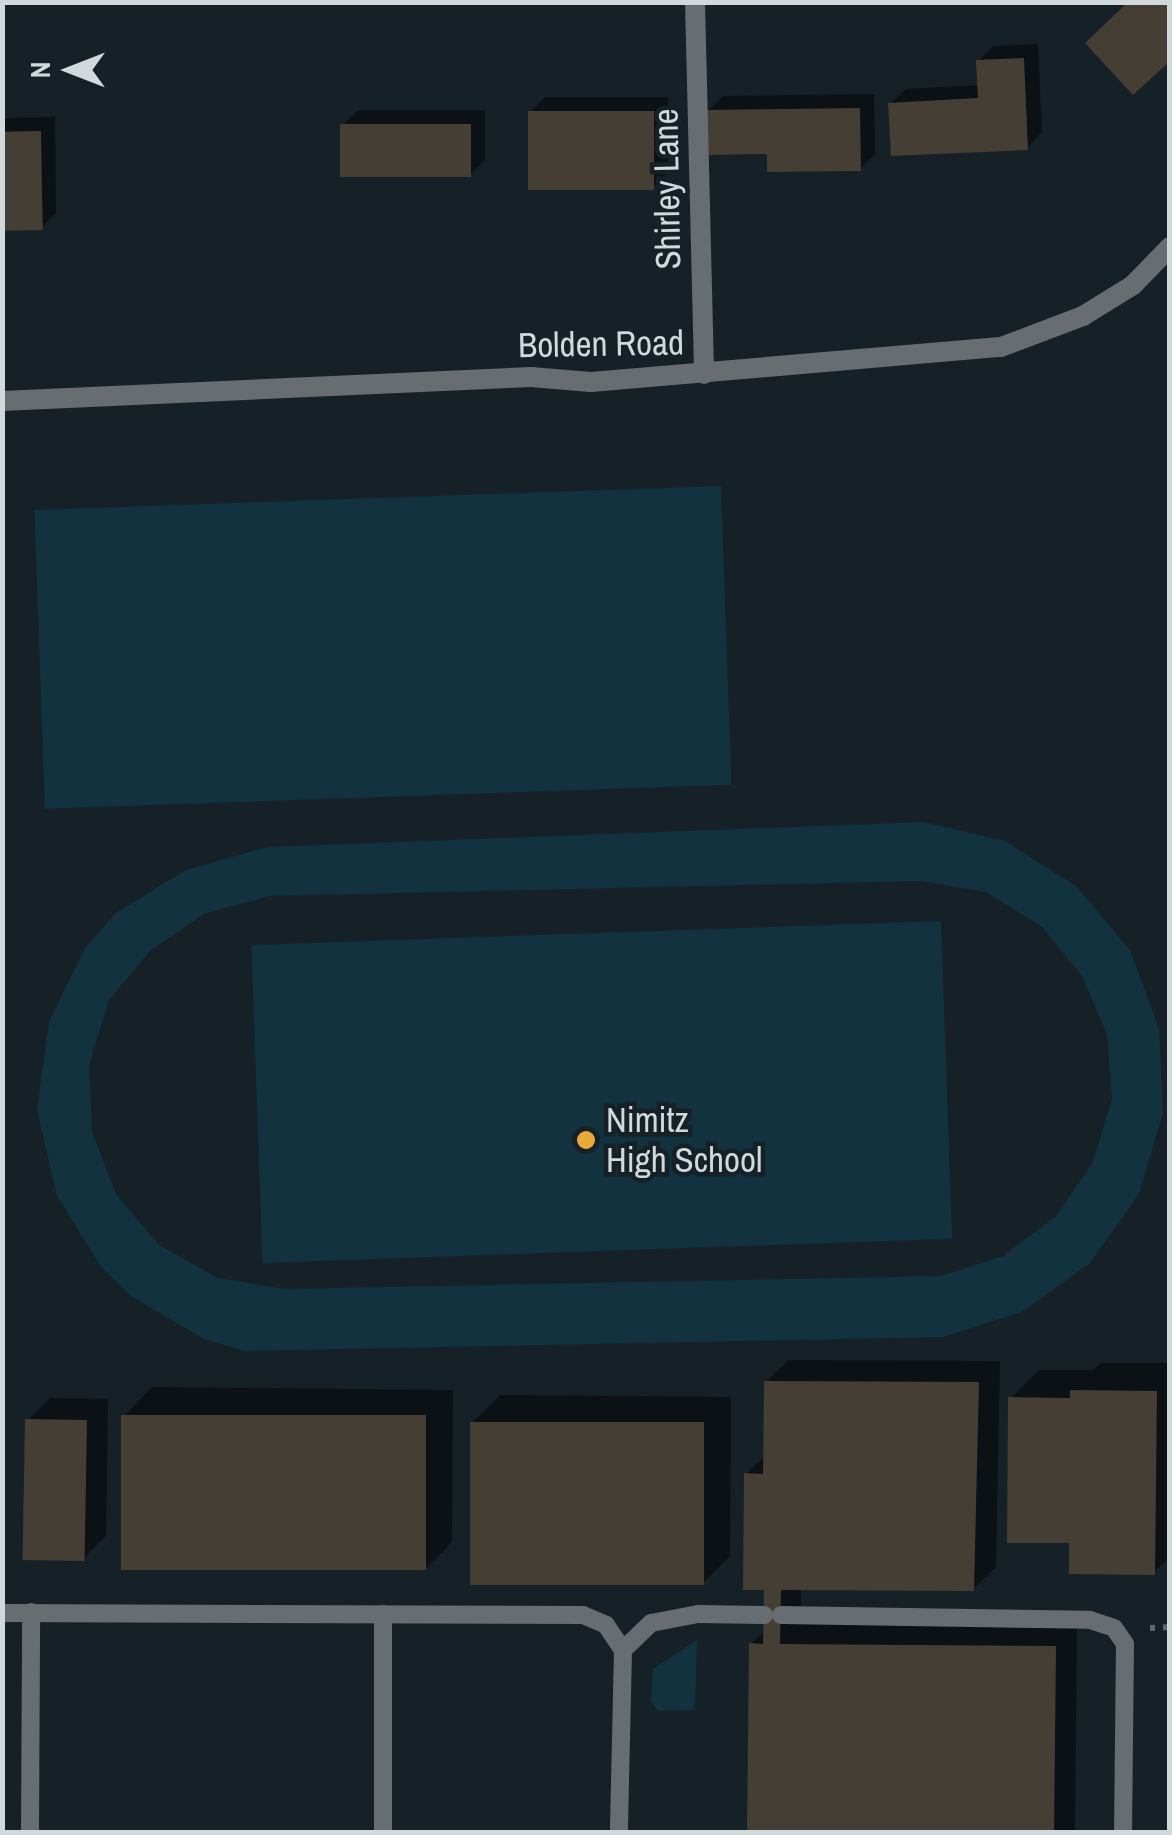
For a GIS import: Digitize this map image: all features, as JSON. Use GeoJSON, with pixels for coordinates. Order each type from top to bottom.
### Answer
{"type":"FeatureCollection","features":[{"type":"Feature","properties":{"kind":"street","name":"Shirley Lane"},"geometry":{"type":"LineString","coordinates":[[695,2],[704,374]]}},
{"type":"Feature","properties":{"kind":"street","name":"Bolden Road"},"geometry":{"type":"LineString","coordinates":[[2,401],[704,374],[1002,346],[1082,316],[1133,285],[1170,248]]}},
{"type":"Feature","properties":{"kind":"lane"},"geometry":{"type":"LineString","coordinates":[[30,1612],[30,1832]]}},
{"type":"Feature","properties":{"kind":"lane"},"geometry":{"type":"LineString","coordinates":[[2,1613],[583,1615],[606,1625],[623,1650],[620,1832]]}},
{"type":"Feature","properties":{"kind":"lane"},"geometry":{"type":"LineString","coordinates":[[383,1614],[383,1832]]}},
{"type":"Feature","properties":{"kind":"lane"},"geometry":{"type":"LineString","coordinates":[[623,1650],[651,1623],[698,1614],[1090,1620],[1114,1628],[1125,1644],[1123,1832]]}},
{"type":"Feature","properties":{"kind":"shaded area"},"geometry":{"type":"Polygon","coordinates":[[[721,486],[731,785],[45,809],[34,510],[721,486]]]}},
{"type":"Feature","properties":{"kind":"shaded area"},"geometry":{"type":"Polygon","coordinates":[[[924,822],[1005,841],[1076,886],[1130,950],[1159,1029],[1163,1113],[1139,1194],[1090,1263],[1022,1312],[943,1337],[245,1351],[204,1339],[131,1296],[101,1267],[57,1196],[37,1110],[49,1022],[85,948],[116,913],[186,870],[267,847],[924,822]],[[921,881],[269,896],[204,914],[151,950],[109,1000],[89,1065],[92,1132],[116,1194],[159,1245],[218,1278],[284,1289],[941,1276],[1003,1256],[1056,1216],[1093,1162],[1112,1099],[1107,1034],[1082,976],[1042,927],[986,892],[921,881]]]}},
{"type":"Feature","properties":{"kind":"shaded area"},"geometry":{"type":"Polygon","coordinates":[[[941,921],[952,1239],[263,1263],[251,945],[941,921]]]}},
{"type":"Feature","properties":{"kind":"shaded area"},"geometry":{"type":"Polygon","coordinates":[[[697,1640],[695,1710],[658,1711],[651,1701],[653,1669],[697,1640]]]}},
{"type":"Feature","properties":{"kind":"building"},"geometry":{"type":"Polygon","coordinates":[[[1128,2],[1170,2],[1170,61],[1133,95],[1085,43],[1128,2]]]}},
{"type":"Feature","properties":{"kind":"building"},"geometry":{"type":"Polygon","coordinates":[[[1024,58],[1028,150],[891,156],[888,103],[978,98],[976,60],[1024,58]]]}},
{"type":"Feature","properties":{"kind":"building"},"geometry":{"type":"Polygon","coordinates":[[[860,108],[861,171],[767,172],[767,154],[706,155],[705,110],[860,108]]]}},
{"type":"Feature","properties":{"kind":"building"},"geometry":{"type":"Polygon","coordinates":[[[528,111],[654,111],[654,190],[528,190],[528,111]]]}},
{"type":"Feature","properties":{"kind":"building"},"geometry":{"type":"Polygon","coordinates":[[[340,124],[471,124],[471,177],[340,177],[340,124]]]}},
{"type":"Feature","properties":{"kind":"building"},"geometry":{"type":"Polygon","coordinates":[[[41,131],[43,230],[4,231],[2,132],[41,131]]]}},
{"type":"Feature","properties":{"kind":"building"},"geometry":{"type":"Polygon","coordinates":[[[764,1381],[979,1382],[974,1591],[781,1590],[780,1644],[1056,1646],[1054,1832],[747,1832],[749,1643],[763,1644],[764,1590],[743,1590],[744,1473],[763,1474],[764,1381]]]}},
{"type":"Feature","properties":{"kind":"building"},"geometry":{"type":"Polygon","coordinates":[[[1070,1390],[1157,1391],[1155,1575],[1069,1574],[1069,1543],[1007,1543],[1008,1397],[1070,1398],[1070,1390]]]}},
{"type":"Feature","properties":{"kind":"building"},"geometry":{"type":"Polygon","coordinates":[[[121,1415],[426,1415],[426,1570],[121,1570],[121,1415]]]}},
{"type":"Feature","properties":{"kind":"building"},"geometry":{"type":"Polygon","coordinates":[[[25,1419],[87,1420],[85,1561],[23,1560],[25,1419]]]}},
{"type":"Feature","properties":{"kind":"building"},"geometry":{"type":"Polygon","coordinates":[[[470,1422],[704,1422],[704,1585],[470,1585],[470,1422]]]}},
{"type":"Feature","properties":{"kind":"place","name":"Nimitz High School"},"geometry":{"type":"Point","coordinates":[586,1140]}}]}
